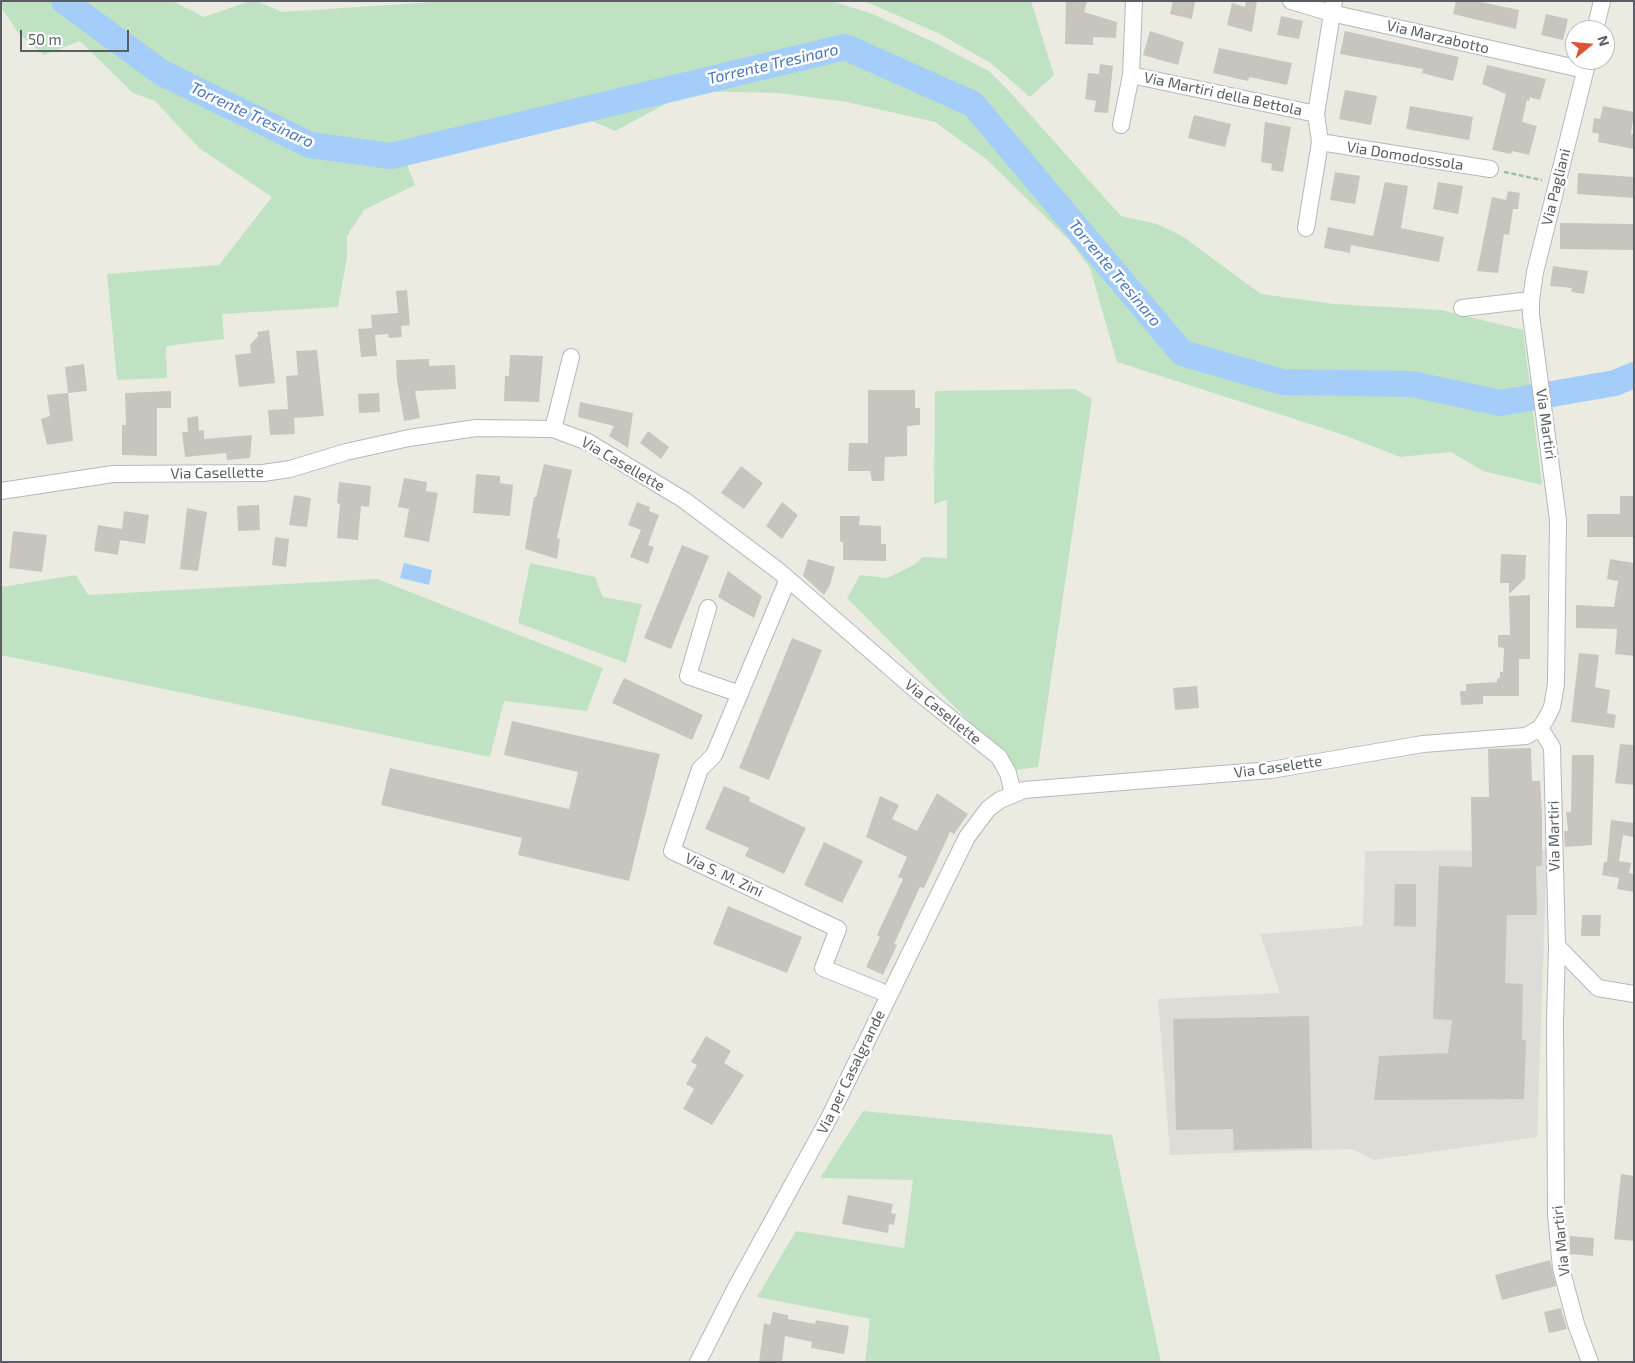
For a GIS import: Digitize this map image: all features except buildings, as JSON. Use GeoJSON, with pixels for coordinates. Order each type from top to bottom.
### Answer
{"type":"FeatureCollection","features":[{"type":"Feature","properties":{"kind":"street"},"geometry":{"type":"LineString","coordinates":[[1121,125],[1131,75],[1134,1]]}},
{"type":"Feature","properties":{"kind":"street","name":"Via Marzabotto"},"geometry":{"type":"LineString","coordinates":[[1291,1],[1333,7],[1565,60]]}},
{"type":"Feature","properties":{"kind":"street"},"geometry":{"type":"LineString","coordinates":[[1597,20],[1602,1]]}},
{"type":"Feature","properties":{"kind":"street"},"geometry":{"type":"LineString","coordinates":[[1306,228],[1320,142],[1316,114],[1333,7]]}},
{"type":"Feature","properties":{"kind":"street","name":"Via Pagliani"},"geometry":{"type":"LineString","coordinates":[[1531,308],[1534,272],[1585,70]]}},
{"type":"Feature","properties":{"kind":"street","name":"Via Martiri della Bettola"},"geometry":{"type":"LineString","coordinates":[[1131,75],[1316,114]]}},
{"type":"Feature","properties":{"kind":"street","name":"Via Domodossola"},"geometry":{"type":"LineString","coordinates":[[1320,142],[1490,169]]}},
{"type":"Feature","properties":{"kind":"street"},"geometry":{"type":"LineString","coordinates":[[1462,308],[1531,308]]}},
{"type":"Feature","properties":{"kind":"street","name":"Via Martiri"},"geometry":{"type":"LineString","coordinates":[[1531,308],[1558,520],[1556,684],[1552,708],[1540,728],[1552,748],[1557,946],[1555,1022],[1556,1215],[1561,1268],[1576,1324],[1590,1362]]}},
{"type":"Feature","properties":{"kind":"street"},"geometry":{"type":"LineString","coordinates":[[553,429],[571,357]]}},
{"type":"Feature","properties":{"kind":"street","name":"Via Casellette"},"geometry":{"type":"LineString","coordinates":[[1,491],[113,474],[264,473],[290,469],[346,452],[409,438],[476,428],[553,429],[588,442],[684,500],[788,578],[918,692],[999,757],[1008,773],[1013,794]]}},
{"type":"Feature","properties":{"kind":"street","name":"Via S. M. Zini"},"geometry":{"type":"LineString","coordinates":[[788,578],[714,755],[700,769],[672,851],[838,929],[823,968],[880,991]]}},
{"type":"Feature","properties":{"kind":"street"},"geometry":{"type":"LineString","coordinates":[[708,608],[688,676],[740,694]]}},
{"type":"Feature","properties":{"kind":"street","name":"Via Caselette"},"geometry":{"type":"LineString","coordinates":[[1013,794],[1046,787],[1147,781],[1270,770],[1423,744],[1526,736],[1540,728]]}},
{"type":"Feature","properties":{"kind":"street","name":"Via per Casalgrande"},"geometry":{"type":"LineString","coordinates":[[698,1362],[734,1290],[829,1118],[967,837],[988,809],[1013,794]]}},
{"type":"Feature","properties":{"kind":"street"},"geometry":{"type":"LineString","coordinates":[[1557,946],[1598,988],[1634,994]]}},
{"type":"Feature","properties":{"kind":"path"},"geometry":{"type":"LineString","coordinates":[[1490,169],[1556,183]]}},
{"type":"Feature","properties":{"kind":"shaded area"},"geometry":{"type":"Polygon","coordinates":[[[1547,850],[1537,1137],[1374,1160],[1351,1149],[1170,1155],[1158,999],[1280,993],[1260,934],[1363,926],[1365,851],[1547,850]]]}},
{"type":"Feature","properties":{"kind":"green space"},"geometry":{"type":"Polygon","coordinates":[[[1,1],[172,1],[204,17],[250,1],[257,1],[282,12],[448,1],[831,1],[873,14],[989,71],[1121,216],[1157,224],[1182,236],[1261,294],[1334,304],[1441,310],[1523,330],[1542,485],[1483,471],[1451,452],[1400,457],[1341,434],[1117,362],[1090,268],[1070,241],[986,159],[935,122],[847,102],[778,93],[690,91],[615,131],[585,118],[407,165],[415,185],[364,210],[347,236],[347,257],[338,307],[222,314],[224,339],[166,346],[167,378],[117,380],[107,274],[219,265],[272,197],[199,148],[155,101],[133,93],[80,41],[44,55],[19,34],[1,7],[1,1]]]}},
{"type":"Feature","properties":{"kind":"green space"},"geometry":{"type":"Polygon","coordinates":[[[864,1],[1031,1],[1054,75],[1030,97],[992,64],[938,33],[864,1]]]}},
{"type":"Feature","properties":{"kind":"green space"},"geometry":{"type":"Polygon","coordinates":[[[1075,389],[1092,399],[1038,767],[1017,770],[847,598],[860,575],[887,578],[914,565],[923,557],[947,558],[947,500],[934,504],[935,391],[1075,389]]]}},
{"type":"Feature","properties":{"kind":"green space"},"geometry":{"type":"Polygon","coordinates":[[[530,563],[595,577],[603,597],[642,604],[626,663],[518,623],[530,563]]]}},
{"type":"Feature","properties":{"kind":"green space"},"geometry":{"type":"Polygon","coordinates":[[[76,575],[88,595],[377,579],[603,668],[587,711],[504,701],[490,757],[1,655],[1,587],[76,575]]]}},
{"type":"Feature","properties":{"kind":"green space"},"geometry":{"type":"Polygon","coordinates":[[[863,1111],[1112,1135],[1161,1362],[865,1362],[870,1319],[757,1297],[796,1231],[904,1248],[913,1180],[820,1178],[863,1111]]]}},
{"type":"Feature","properties":{"kind":"water"},"geometry":{"type":"Polygon","coordinates":[[[404,563],[432,570],[429,585],[400,578],[404,563]]]}},
{"type":"Feature","properties":{"kind":"waterway","name":"Torrente Tresinaro"},"geometry":{"type":"LineString","coordinates":[[64,1],[162,73],[310,145],[391,156],[845,47],[973,104],[1182,353],[1282,382],[1412,384],[1500,403],[1615,383],[1634,375]]}}]}
